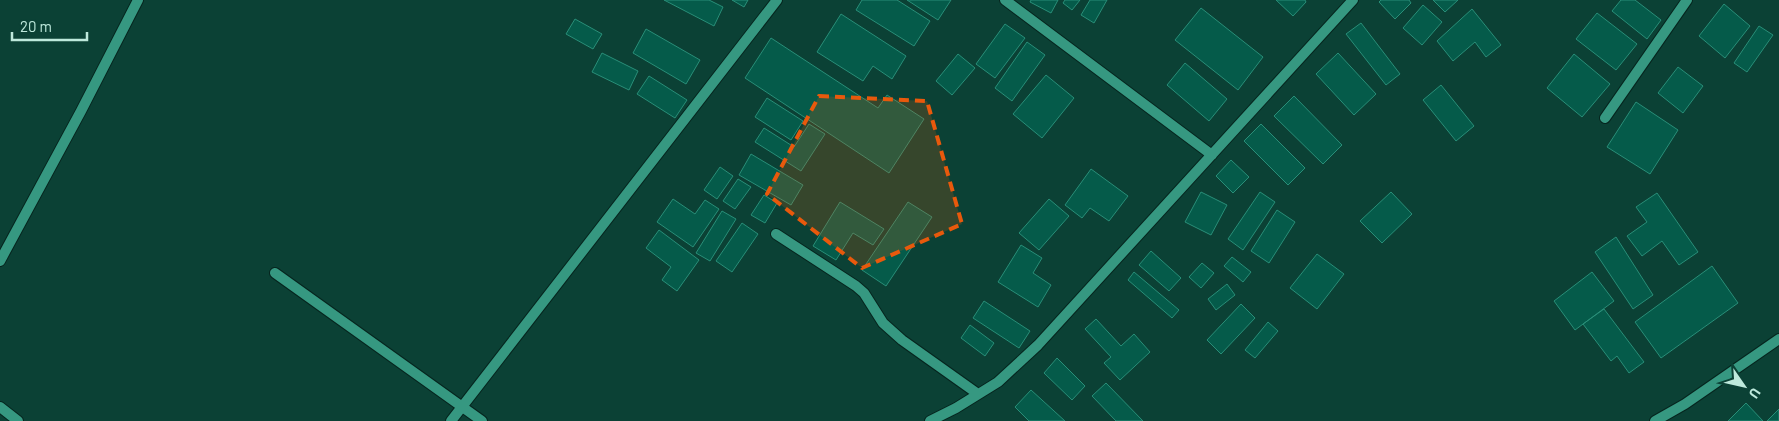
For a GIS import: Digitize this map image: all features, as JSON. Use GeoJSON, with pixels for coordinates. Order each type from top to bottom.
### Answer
{"type":"FeatureCollection","features":[{"type":"Feature","properties":{"kind":"street"},"geometry":{"type":"LineString","coordinates":[[0,261],[138,0]]}},
{"type":"Feature","properties":{"kind":"street"},"geometry":{"type":"LineString","coordinates":[[451,421],[777,0]]}},
{"type":"Feature","properties":{"kind":"street"},"geometry":{"type":"LineString","coordinates":[[1005,0],[1212,155]]}},
{"type":"Feature","properties":{"kind":"street"},"geometry":{"type":"LineString","coordinates":[[930,421],[998,382],[1038,345],[1352,0]]}},
{"type":"Feature","properties":{"kind":"street"},"geometry":{"type":"LineString","coordinates":[[1605,118],[1687,0]]}},
{"type":"Feature","properties":{"kind":"street"},"geometry":{"type":"LineString","coordinates":[[776,234],[856,286],[864,293],[883,323],[902,340],[978,394]]}},
{"type":"Feature","properties":{"kind":"street"},"geometry":{"type":"LineString","coordinates":[[275,274],[482,421]]}},
{"type":"Feature","properties":{"kind":"street"},"geometry":{"type":"LineString","coordinates":[[1655,421],[1685,404],[1779,338]]}},
{"type":"Feature","properties":{"kind":"street"},"geometry":{"type":"LineString","coordinates":[[0,407],[18,421]]}},
{"type":"Feature","properties":{"kind":"highlighted area"},"geometry":{"type":"Polygon","coordinates":[[[819,96],[927,101],[962,224],[862,268],[767,194],[819,96]]]}},
{"type":"Feature","properties":{"kind":"building"},"geometry":{"type":"Polygon","coordinates":[[[664,0],[709,0],[723,7],[714,26],[664,0]]]}},
{"type":"Feature","properties":{"kind":"building"},"geometry":{"type":"Polygon","coordinates":[[[732,0],[748,0],[744,7],[732,0]]]}},
{"type":"Feature","properties":{"kind":"building"},"geometry":{"type":"Polygon","coordinates":[[[862,0],[897,0],[930,21],[914,46],[856,10],[862,0]]]}},
{"type":"Feature","properties":{"kind":"building"},"geometry":{"type":"Polygon","coordinates":[[[907,0],[951,0],[938,20],[907,0]]]}},
{"type":"Feature","properties":{"kind":"building"},"geometry":{"type":"Polygon","coordinates":[[[1031,0],[1058,0],[1051,13],[1030,2],[1031,0]]]}},
{"type":"Feature","properties":{"kind":"building"},"geometry":{"type":"Polygon","coordinates":[[[1065,0],[1080,0],[1072,10],[1063,3],[1065,0]]]}},
{"type":"Feature","properties":{"kind":"building"},"geometry":{"type":"Polygon","coordinates":[[[1090,0],[1107,0],[1094,23],[1081,15],[1090,0]]]}},
{"type":"Feature","properties":{"kind":"building"},"geometry":{"type":"Polygon","coordinates":[[[1276,0],[1305,0],[1306,2],[1293,16],[1276,0]]]}},
{"type":"Feature","properties":{"kind":"building"},"geometry":{"type":"Polygon","coordinates":[[[1381,0],[1409,0],[1411,3],[1395,19],[1379,2],[1381,0]]]}},
{"type":"Feature","properties":{"kind":"building"},"geometry":{"type":"Polygon","coordinates":[[[1433,0],[1458,0],[1445,12],[1433,0]]]}},
{"type":"Feature","properties":{"kind":"building"},"geometry":{"type":"Polygon","coordinates":[[[1621,0],[1635,0],[1661,20],[1647,39],[1612,11],[1621,0]]]}},
{"type":"Feature","properties":{"kind":"building"},"geometry":{"type":"Polygon","coordinates":[[[1724,4],[1750,26],[1725,58],[1699,36],[1724,4]]]}},
{"type":"Feature","properties":{"kind":"building"},"geometry":{"type":"Polygon","coordinates":[[[1423,5],[1442,22],[1422,45],[1403,28],[1423,5]]]}},
{"type":"Feature","properties":{"kind":"building"},"geometry":{"type":"Polygon","coordinates":[[[1201,8],[1263,57],[1238,90],[1175,40],[1201,8]]]}},
{"type":"Feature","properties":{"kind":"building"},"geometry":{"type":"Polygon","coordinates":[[[1472,9],[1501,45],[1486,57],[1475,42],[1453,61],[1437,41],[1472,9]]]}},
{"type":"Feature","properties":{"kind":"building"},"geometry":{"type":"Polygon","coordinates":[[[1597,13],[1637,44],[1616,70],[1576,39],[1597,13]]]}},
{"type":"Feature","properties":{"kind":"building"},"geometry":{"type":"Polygon","coordinates":[[[841,14],[906,56],[892,79],[873,66],[863,81],[817,52],[841,14]]]}},
{"type":"Feature","properties":{"kind":"building"},"geometry":{"type":"Polygon","coordinates":[[[575,19],[602,34],[593,49],[566,34],[575,19]]]}},
{"type":"Feature","properties":{"kind":"building"},"geometry":{"type":"Polygon","coordinates":[[[1361,23],[1400,74],[1386,85],[1346,34],[1361,23]]]}},
{"type":"Feature","properties":{"kind":"building"},"geometry":{"type":"Polygon","coordinates":[[[1005,24],[1025,38],[995,78],[976,64],[1005,24]]]}},
{"type":"Feature","properties":{"kind":"building"},"geometry":{"type":"Polygon","coordinates":[[[1759,26],[1773,35],[1747,72],[1734,63],[1759,26]]]}},
{"type":"Feature","properties":{"kind":"building"},"geometry":{"type":"Polygon","coordinates":[[[646,29],[700,60],[686,84],[633,53],[646,29]]]}},
{"type":"Feature","properties":{"kind":"building"},"geometry":{"type":"Polygon","coordinates":[[[771,38],[878,108],[887,95],[924,119],[889,173],[745,78],[771,38]]]}},
{"type":"Feature","properties":{"kind":"building"},"geometry":{"type":"Polygon","coordinates":[[[1027,42],[1045,55],[1012,101],[995,88],[1027,42]]]}},
{"type":"Feature","properties":{"kind":"building"},"geometry":{"type":"Polygon","coordinates":[[[602,53],[638,71],[629,90],[592,72],[602,53]]]}},
{"type":"Feature","properties":{"kind":"building"},"geometry":{"type":"Polygon","coordinates":[[[1338,53],[1376,94],[1354,115],[1316,74],[1338,53]]]}},
{"type":"Feature","properties":{"kind":"building"},"geometry":{"type":"Polygon","coordinates":[[[958,54],[975,68],[952,95],[936,81],[958,54]]]}},
{"type":"Feature","properties":{"kind":"building"},"geometry":{"type":"Polygon","coordinates":[[[1574,54],[1610,84],[1582,117],[1547,88],[1574,54]]]}},
{"type":"Feature","properties":{"kind":"building"},"geometry":{"type":"Polygon","coordinates":[[[1185,63],[1227,99],[1209,121],[1167,85],[1185,63]]]}},
{"type":"Feature","properties":{"kind":"building"},"geometry":{"type":"Polygon","coordinates":[[[1678,67],[1703,86],[1683,113],[1658,93],[1678,67]]]}},
{"type":"Feature","properties":{"kind":"building"},"geometry":{"type":"Polygon","coordinates":[[[1046,75],[1074,98],[1042,138],[1013,114],[1046,75]]]}},
{"type":"Feature","properties":{"kind":"building"},"geometry":{"type":"Polygon","coordinates":[[[649,76],[687,100],[675,118],[637,94],[649,76]]]}},
{"type":"Feature","properties":{"kind":"building"},"geometry":{"type":"Polygon","coordinates":[[[1441,85],[1474,126],[1456,141],[1423,100],[1441,85]]]}},
{"type":"Feature","properties":{"kind":"building"},"geometry":{"type":"Polygon","coordinates":[[[1294,96],[1342,145],[1323,164],[1274,116],[1294,96]]]}},
{"type":"Feature","properties":{"kind":"building"},"geometry":{"type":"Polygon","coordinates":[[[767,98],[803,121],[791,140],[755,117],[767,98]]]}},
{"type":"Feature","properties":{"kind":"building"},"geometry":{"type":"Polygon","coordinates":[[[1636,102],[1678,130],[1650,174],[1607,147],[1636,102]]]}},
{"type":"Feature","properties":{"kind":"building"},"geometry":{"type":"Polygon","coordinates":[[[809,124],[825,134],[801,171],[755,142],[764,128],[794,147],[809,124]]]}},
{"type":"Feature","properties":{"kind":"building"},"geometry":{"type":"Polygon","coordinates":[[[1261,124],[1305,168],[1288,185],[1244,141],[1261,124]]]}},
{"type":"Feature","properties":{"kind":"building"},"geometry":{"type":"Polygon","coordinates":[[[751,154],[803,185],[791,205],[739,175],[751,154]]]}},
{"type":"Feature","properties":{"kind":"building"},"geometry":{"type":"Polygon","coordinates":[[[1231,160],[1249,177],[1233,193],[1216,176],[1231,160]]]}},
{"type":"Feature","properties":{"kind":"building"},"geometry":{"type":"Polygon","coordinates":[[[720,167],[733,176],[717,199],[704,190],[720,167]]]}},
{"type":"Feature","properties":{"kind":"building"},"geometry":{"type":"Polygon","coordinates":[[[1091,169],[1128,196],[1109,221],[1090,208],[1082,218],[1065,205],[1091,169]]]}},
{"type":"Feature","properties":{"kind":"building"},"geometry":{"type":"Polygon","coordinates":[[[738,179],[751,187],[735,209],[723,201],[738,179]]]}},
{"type":"Feature","properties":{"kind":"building"},"geometry":{"type":"Polygon","coordinates":[[[1201,192],[1227,205],[1211,235],[1185,222],[1201,192]]]}},
{"type":"Feature","properties":{"kind":"building"},"geometry":{"type":"Polygon","coordinates":[[[1260,192],[1275,202],[1243,250],[1228,239],[1260,192]]]}},
{"type":"Feature","properties":{"kind":"building"},"geometry":{"type":"Polygon","coordinates":[[[1391,192],[1412,214],[1382,243],[1360,221],[1391,192]]]}},
{"type":"Feature","properties":{"kind":"building"},"geometry":{"type":"Polygon","coordinates":[[[1657,193],[1698,252],[1679,265],[1662,241],[1642,256],[1627,236],[1647,222],[1636,207],[1657,193]]]}},
{"type":"Feature","properties":{"kind":"building"},"geometry":{"type":"Polygon","coordinates":[[[764,195],[777,203],[765,223],[751,215],[764,195]]]}},
{"type":"Feature","properties":{"kind":"building"},"geometry":{"type":"Polygon","coordinates":[[[673,199],[695,214],[705,200],[719,209],[693,247],[657,222],[673,199]]]}},
{"type":"Feature","properties":{"kind":"building"},"geometry":{"type":"Polygon","coordinates":[[[1049,199],[1069,216],[1039,250],[1019,233],[1049,199]]]}},
{"type":"Feature","properties":{"kind":"building"},"geometry":{"type":"Polygon","coordinates":[[[840,202],[884,229],[873,245],[853,233],[836,260],[813,246],[840,202]]]}},
{"type":"Feature","properties":{"kind":"building"},"geometry":{"type":"Polygon","coordinates":[[[908,202],[932,217],[886,286],[862,270],[908,202]]]}},
{"type":"Feature","properties":{"kind":"building"},"geometry":{"type":"Polygon","coordinates":[[[1277,210],[1295,222],[1269,263],[1251,251],[1277,210]]]}},
{"type":"Feature","properties":{"kind":"building"},"geometry":{"type":"Polygon","coordinates":[[[722,211],[736,219],[710,261],[696,253],[722,211]]]}},
{"type":"Feature","properties":{"kind":"building"},"geometry":{"type":"Polygon","coordinates":[[[742,223],[758,234],[732,272],[716,261],[742,223]]]}},
{"type":"Feature","properties":{"kind":"building"},"geometry":{"type":"Polygon","coordinates":[[[659,230],[699,260],[677,291],[662,280],[671,267],[646,248],[659,230]]]}},
{"type":"Feature","properties":{"kind":"building"},"geometry":{"type":"Polygon","coordinates":[[[1616,237],[1653,295],[1633,309],[1595,252],[1616,237]]]}},
{"type":"Feature","properties":{"kind":"building"},"geometry":{"type":"Polygon","coordinates":[[[1021,245],[1042,258],[1033,273],[1051,285],[1038,307],[998,282],[1021,245]]]}},
{"type":"Feature","properties":{"kind":"building"},"geometry":{"type":"Polygon","coordinates":[[[1151,251],[1181,278],[1169,291],[1139,265],[1151,251]]]}},
{"type":"Feature","properties":{"kind":"building"},"geometry":{"type":"Polygon","coordinates":[[[1317,254],[1344,274],[1317,309],[1290,288],[1317,254]]]}},
{"type":"Feature","properties":{"kind":"building"},"geometry":{"type":"Polygon","coordinates":[[[1232,257],[1251,272],[1243,282],[1224,266],[1232,257]]]}},
{"type":"Feature","properties":{"kind":"building"},"geometry":{"type":"Polygon","coordinates":[[[1202,263],[1214,273],[1201,288],[1189,277],[1202,263]]]}},
{"type":"Feature","properties":{"kind":"building"},"geometry":{"type":"Polygon","coordinates":[[[1712,266],[1738,303],[1661,358],[1635,322],[1712,266]]]}},
{"type":"Feature","properties":{"kind":"building"},"geometry":{"type":"Polygon","coordinates":[[[1134,272],[1179,310],[1172,318],[1128,280],[1134,272]]]}},
{"type":"Feature","properties":{"kind":"building"},"geometry":{"type":"Polygon","coordinates":[[[1592,272],[1614,301],[1575,330],[1554,301],[1592,272]]]}},
{"type":"Feature","properties":{"kind":"building"},"geometry":{"type":"Polygon","coordinates":[[[1227,284],[1235,295],[1216,310],[1208,299],[1227,284]]]}},
{"type":"Feature","properties":{"kind":"building"},"geometry":{"type":"Polygon","coordinates":[[[984,301],[1030,331],[1019,348],[973,318],[984,301]]]}},
{"type":"Feature","properties":{"kind":"building"},"geometry":{"type":"Polygon","coordinates":[[[1241,304],[1255,318],[1221,354],[1207,340],[1241,304]]]}},
{"type":"Feature","properties":{"kind":"building"},"geometry":{"type":"Polygon","coordinates":[[[1604,309],[1644,362],[1629,373],[1617,356],[1611,361],[1583,324],[1604,309]]]}},
{"type":"Feature","properties":{"kind":"building"},"geometry":{"type":"Polygon","coordinates":[[[1096,319],[1121,346],[1134,334],[1150,352],[1120,380],[1104,363],[1111,357],[1085,329],[1096,319]]]}},
{"type":"Feature","properties":{"kind":"building"},"geometry":{"type":"Polygon","coordinates":[[[1268,322],[1278,331],[1255,358],[1245,350],[1268,322]]]}},
{"type":"Feature","properties":{"kind":"building"},"geometry":{"type":"Polygon","coordinates":[[[970,325],[994,343],[985,356],[961,338],[970,325]]]}},
{"type":"Feature","properties":{"kind":"building"},"geometry":{"type":"Polygon","coordinates":[[[1057,358],[1085,386],[1072,400],[1044,373],[1057,358]]]}},
{"type":"Feature","properties":{"kind":"building"},"geometry":{"type":"Polygon","coordinates":[[[1106,383],[1143,421],[1116,421],[1092,396],[1106,383]]]}},
{"type":"Feature","properties":{"kind":"building"},"geometry":{"type":"Polygon","coordinates":[[[1031,390],[1065,421],[1029,421],[1015,407],[1031,390]]]}},
{"type":"Feature","properties":{"kind":"building"},"geometry":{"type":"Polygon","coordinates":[[[1746,403],[1763,421],[1728,421],[1746,403]]]}},
{"type":"Feature","properties":{"kind":"building"},"geometry":{"type":"Polygon","coordinates":[[[1779,409],[1779,421],[1767,421],[1779,409]]]}}]}
